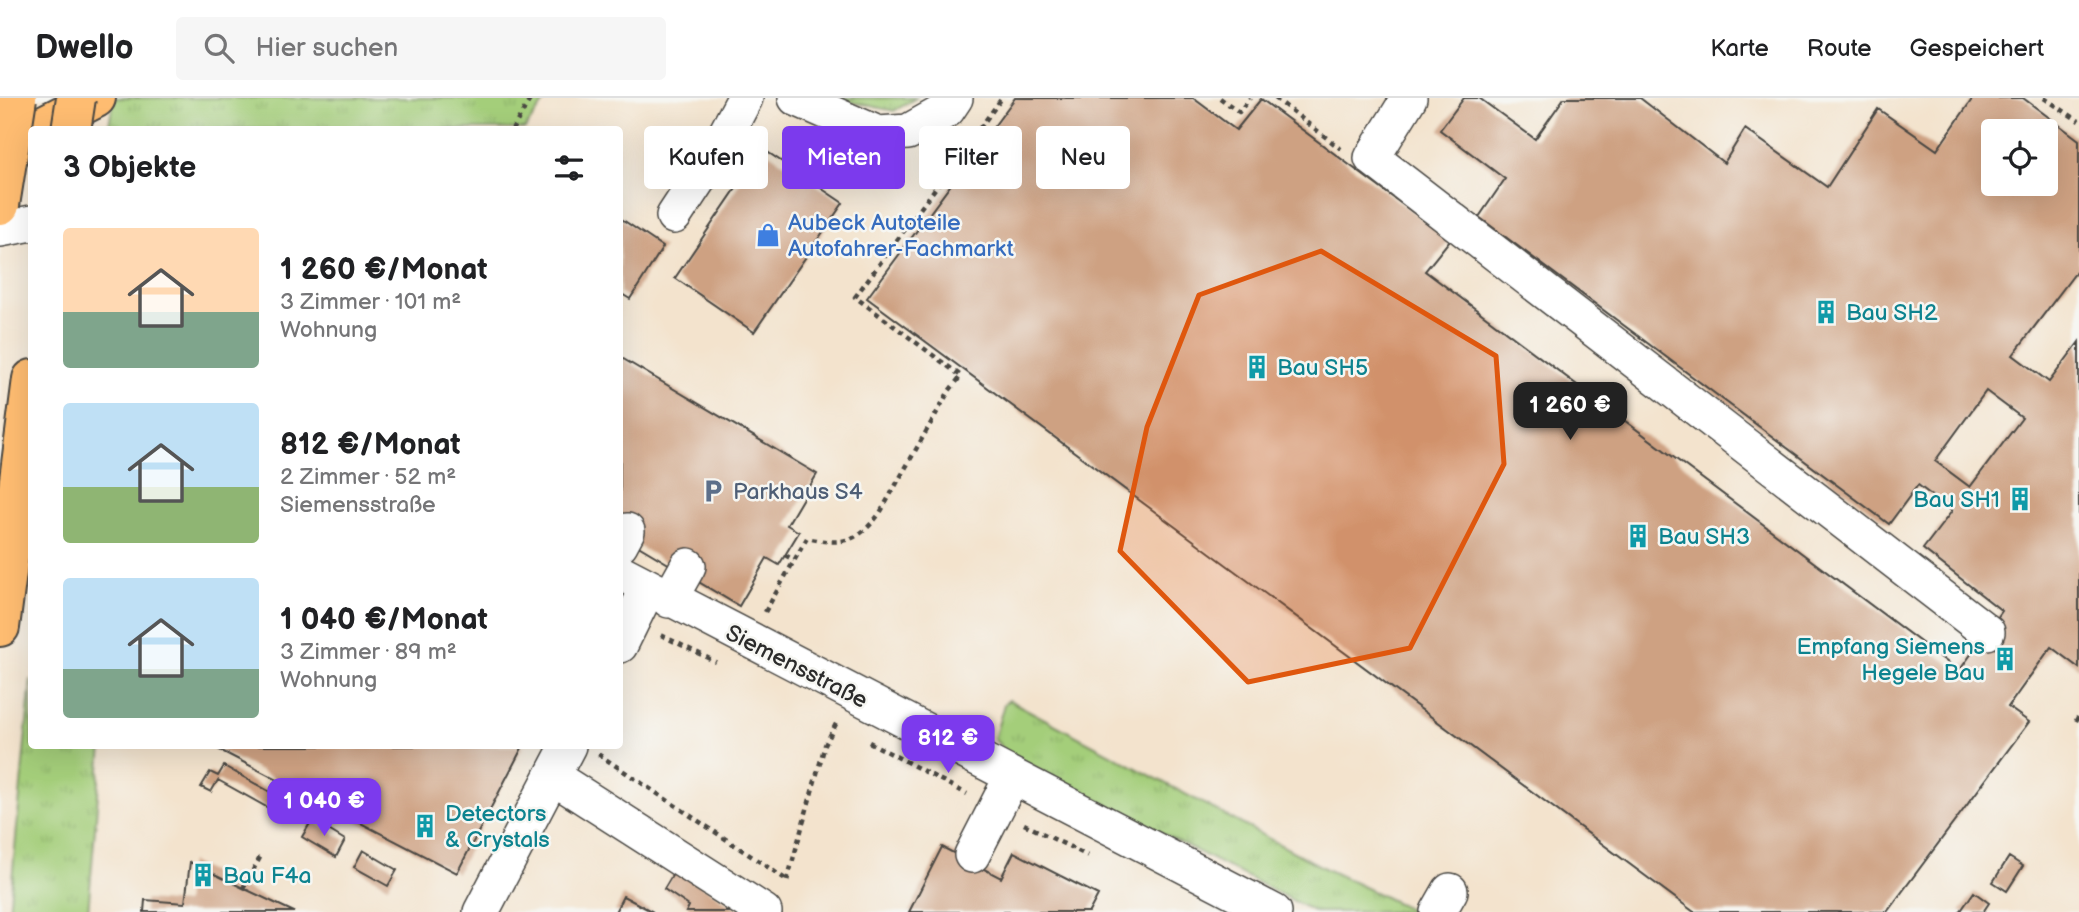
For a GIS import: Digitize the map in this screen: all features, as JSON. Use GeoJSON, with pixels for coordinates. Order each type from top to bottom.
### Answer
{"type":"FeatureCollection","features":[{"type":"Feature","properties":{"kind":"main road"},"geometry":{"type":"LineString","coordinates":[[0,205],[17,98]]}},
{"type":"Feature","properties":{"kind":"main road"},"geometry":{"type":"LineString","coordinates":[[72,126],[76,98]]}},
{"type":"Feature","properties":{"kind":"main road"},"geometry":{"type":"LineString","coordinates":[[41,126],[96,98]]}},
{"type":"Feature","properties":{"kind":"main road"},"geometry":{"type":"LineString","coordinates":[[0,147],[28,133]]}},
{"type":"Feature","properties":{"kind":"main road"},"geometry":{"type":"LineString","coordinates":[[0,627],[28,410]]}},
{"type":"Feature","properties":{"kind":"street"},"geometry":{"type":"LineString","coordinates":[[674,216],[718,149],[745,98]]}},
{"type":"Feature","properties":{"kind":"street"},"geometry":{"type":"LineString","coordinates":[[796,98],[878,134],[908,132],[947,110],[956,98]]}},
{"type":"Feature","properties":{"kind":"street"},"geometry":{"type":"LineString","coordinates":[[1409,98],[1372,158],[1987,632]]}},
{"type":"Feature","properties":{"kind":"street"},"geometry":{"type":"LineString","coordinates":[[0,229],[28,224]]}},
{"type":"Feature","properties":{"kind":"street"},"geometry":{"type":"LineString","coordinates":[[626,633],[645,587],[688,566]]}},
{"type":"Feature","properties":{"kind":"street","name":"Siemensstraße"},"geometry":{"type":"LineString","coordinates":[[645,587],[1274,912]]}},
{"type":"Feature","properties":{"kind":"street"},"geometry":{"type":"LineString","coordinates":[[483,908],[553,777],[583,749]]}},
{"type":"Feature","properties":{"kind":"street"},"geometry":{"type":"LineString","coordinates":[[553,777],[774,901]]}},
{"type":"Feature","properties":{"kind":"street"},"geometry":{"type":"LineString","coordinates":[[972,855],[1012,777]]}},
{"type":"Feature","properties":{"kind":"path"},"geometry":{"type":"LineString","coordinates":[[514,126],[531,98]]}},
{"type":"Feature","properties":{"kind":"path"},"geometry":{"type":"LineString","coordinates":[[748,641],[807,538],[830,544],[851,540],[867,530],[880,513],[949,391],[961,376],[855,297],[1002,98]]}},
{"type":"Feature","properties":{"kind":"path"},"geometry":{"type":"LineString","coordinates":[[1220,98],[1239,112],[1250,98]]}},
{"type":"Feature","properties":{"kind":"path"},"geometry":{"type":"LineString","coordinates":[[1275,98],[1365,168],[1372,158]]}},
{"type":"Feature","properties":{"kind":"path"},"geometry":{"type":"LineString","coordinates":[[2045,98],[2079,121]]}},
{"type":"Feature","properties":{"kind":"path"},"geometry":{"type":"LineString","coordinates":[[887,321],[891,315]]}},
{"type":"Feature","properties":{"kind":"path"},"geometry":{"type":"LineString","coordinates":[[785,555],[794,560]]}},
{"type":"Feature","properties":{"kind":"path"},"geometry":{"type":"LineString","coordinates":[[626,633],[721,665]]}},
{"type":"Feature","properties":{"kind":"path"},"geometry":{"type":"LineString","coordinates":[[774,901],[787,880],[825,745],[851,694]]}},
{"type":"Feature","properties":{"kind":"path"},"geometry":{"type":"LineString","coordinates":[[824,719],[848,731]]}},
{"type":"Feature","properties":{"kind":"path"},"geometry":{"type":"LineString","coordinates":[[860,737],[1091,858]]}},
{"type":"Feature","properties":{"kind":"path"},"geometry":{"type":"LineString","coordinates":[[583,749],[787,880]]}},
{"type":"Feature","properties":{"kind":"path"},"geometry":{"type":"LineString","coordinates":[[243,888],[262,854]]}},
{"type":"Feature","properties":{"kind":"highlighted area"},"geometry":{"type":"Polygon","coordinates":[[[1321,251],[1496,356],[1504,464],[1410,648],[1248,682],[1120,551],[1147,427],[1199,295],[1321,251]]]}},
{"type":"Feature","properties":{"kind":"green space"},"geometry":{"type":"Polygon","coordinates":[[[114,98],[547,98],[527,126],[109,126],[114,98]]]}},
{"type":"Feature","properties":{"kind":"green space"},"geometry":{"type":"Polygon","coordinates":[[[832,98],[916,98],[894,111],[832,98]]]}},
{"type":"Feature","properties":{"kind":"green space"},"geometry":{"type":"Polygon","coordinates":[[[1009,700],[1324,868],[1416,912],[1315,912],[1008,754],[994,739],[1004,704],[1009,700]]]}},
{"type":"Feature","properties":{"kind":"green space"},"geometry":{"type":"Polygon","coordinates":[[[28,711],[28,749],[102,749],[88,912],[9,912],[28,711]]]}},
{"type":"Feature","properties":{"kind":"building"},"geometry":{"type":"Polygon","coordinates":[[[1015,98],[1193,98],[1236,130],[1261,99],[1450,240],[1425,271],[1959,671],[2002,611],[1923,549],[1952,511],[1918,485],[1889,524],[1479,217],[1505,179],[1440,130],[1464,98],[1479,98],[1535,139],[1564,98],[1640,98],[1724,163],[1745,129],[1827,187],[1878,109],[1937,150],[1973,98],[2023,98],[2051,119],[1981,119],[1981,196],[2058,196],[2058,124],[2079,140],[2079,268],[2013,355],[2049,382],[2079,342],[2079,668],[2051,647],[2008,707],[2029,722],[1887,912],[1694,912],[867,298],[948,189],[1022,189],[1022,126],[994,126],[1015,98]],[[1986,391],[1935,461],[1970,487],[2022,418],[1986,391]]]}},
{"type":"Feature","properties":{"kind":"building"},"geometry":{"type":"Polygon","coordinates":[[[768,152],[782,162],[782,189],[822,189],[843,203],[754,332],[675,278],[736,189],[768,189],[768,152]]]}},
{"type":"Feature","properties":{"kind":"building"},"geometry":{"type":"Polygon","coordinates":[[[623,220],[663,247],[630,299],[623,295],[623,220]]]}},
{"type":"Feature","properties":{"kind":"building","name":"Parkhaus S4"},"geometry":{"type":"Polygon","coordinates":[[[623,359],[817,474],[787,525],[799,532],[779,565],[767,558],[739,606],[623,537],[623,359]]]}},
{"type":"Feature","properties":{"kind":"building","name":"Detectors & Crystals"},"geometry":{"type":"Polygon","coordinates":[[[218,749],[521,749],[457,873],[218,749]]]}},
{"type":"Feature","properties":{"kind":"building"},"geometry":{"type":"Polygon","coordinates":[[[224,766],[295,806],[288,819],[218,780],[211,792],[201,787],[210,772],[218,776],[224,766]]]}},
{"type":"Feature","properties":{"kind":"building"},"geometry":{"type":"Polygon","coordinates":[[[312,820],[345,840],[336,857],[302,837],[312,820]]]}},
{"type":"Feature","properties":{"kind":"building"},"geometry":{"type":"Polygon","coordinates":[[[942,847],[1001,878],[1014,852],[1098,895],[1089,912],[909,912],[942,847]]]}},
{"type":"Feature","properties":{"kind":"building"},"geometry":{"type":"Polygon","coordinates":[[[363,850],[397,870],[388,886],[354,867],[363,850]]]}},
{"type":"Feature","properties":{"kind":"building"},"geometry":{"type":"Polygon","coordinates":[[[2009,857],[2023,866],[2007,891],[1993,882],[2009,857]]]}},
{"type":"Feature","properties":{"kind":"building","name":"Bau F4a"},"geometry":{"type":"Polygon","coordinates":[[[190,862],[294,912],[144,912],[145,900],[185,903],[190,862]]]}},
{"type":"Feature","properties":{"kind":"building"},"geometry":{"type":"Polygon","coordinates":[[[676,869],[742,912],[686,912],[689,906],[664,889],[676,869]]]}},
{"type":"Feature","properties":{"kind":"building"},"geometry":{"type":"Polygon","coordinates":[[[1974,892],[1989,903],[1983,912],[1960,912],[1974,892]]]}},
{"type":"Feature","properties":{"kind":"building"},"geometry":{"type":"Polygon","coordinates":[[[623,896],[653,912],[615,912],[623,896]]]}},
{"type":"Feature","properties":{"kind":"place","name":"Aubeck Autoteile Autofahrer-Fachmarkt"},"geometry":{"type":"Point","coordinates":[768,235]}},
{"type":"Feature","properties":{"kind":"place","name":"Bau SH2"},"geometry":{"type":"Point","coordinates":[1826,312]}},
{"type":"Feature","properties":{"kind":"place","name":"Bau SH5"},"geometry":{"type":"Point","coordinates":[1257,367]}},
{"type":"Feature","properties":{"kind":"place","name":"Parkhaus S4"},"geometry":{"type":"Point","coordinates":[713,491]}},
{"type":"Feature","properties":{"kind":"place","name":"Bau SH1"},"geometry":{"type":"Point","coordinates":[2020,499]}},
{"type":"Feature","properties":{"kind":"place","name":"Bau SH3"},"geometry":{"type":"Point","coordinates":[1638,536]}},
{"type":"Feature","properties":{"kind":"place","name":"Empfang Siemens Hegele Bau"},"geometry":{"type":"Point","coordinates":[2005,659]}},
{"type":"Feature","properties":{"kind":"place","name":"Detectors & Crystals"},"geometry":{"type":"Point","coordinates":[425,826]}},
{"type":"Feature","properties":{"kind":"place","name":"Bau F4a"},"geometry":{"type":"Point","coordinates":[203,875]}}]}
